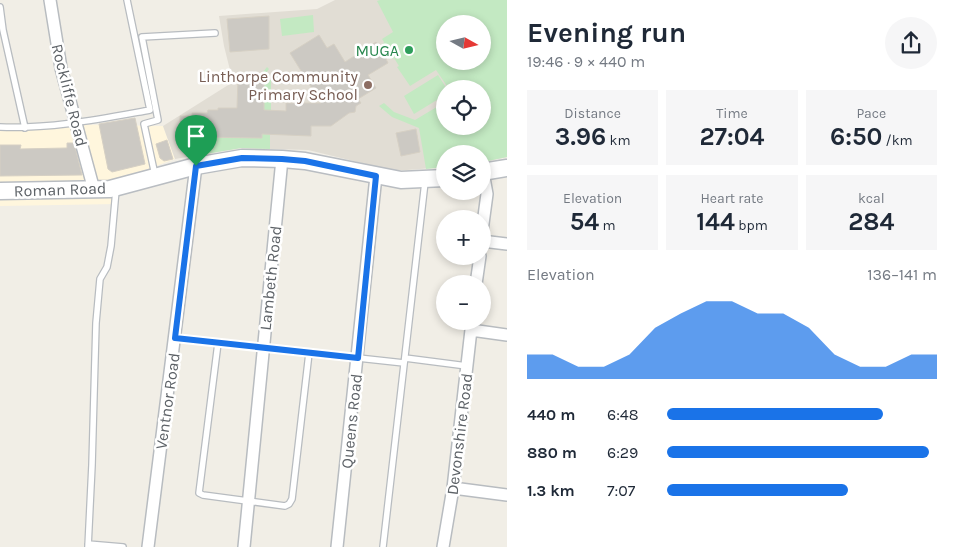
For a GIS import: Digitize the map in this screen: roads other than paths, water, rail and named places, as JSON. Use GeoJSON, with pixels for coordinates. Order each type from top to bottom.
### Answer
{"type":"FeatureCollection","features":[{"type":"Feature","properties":{"kind":"street","name":"Rockliffe Road"},"geometry":{"type":"LineString","coordinates":[[50,0],[61,68],[94,190]]}},
{"type":"Feature","properties":{"kind":"street","name":"Roman Road"},"geometry":{"type":"LineString","coordinates":[[0,191],[94,190],[116,187],[196,166],[242,158],[305,161],[401,180],[436,178]]}},
{"type":"Feature","properties":{"kind":"street","name":"Lambeth Road"},"geometry":{"type":"LineString","coordinates":[[244,547],[282,159]]}},
{"type":"Feature","properties":{"kind":"street","name":"Ventnor Road"},"geometry":{"type":"LineString","coordinates":[[148,547],[196,166]]}},
{"type":"Feature","properties":{"kind":"street"},"geometry":{"type":"LineString","coordinates":[[491,171],[507,168]]}},
{"type":"Feature","properties":{"kind":"street","name":"Queens Road"},"geometry":{"type":"LineString","coordinates":[[337,547],[376,176]]}},
{"type":"Feature","properties":{"kind":"street"},"geometry":{"type":"LineString","coordinates":[[491,242],[507,244]]}},
{"type":"Feature","properties":{"kind":"street","name":"Devonshire Road"},"geometry":{"type":"LineString","coordinates":[[444,547],[453,488],[472,330]]}},
{"type":"Feature","properties":{"kind":"street"},"geometry":{"type":"LineString","coordinates":[[488,330],[507,335]]}},
{"type":"Feature","properties":{"kind":"street"},"geometry":{"type":"LineString","coordinates":[[453,488],[507,495]]}},
{"type":"Feature","properties":{"kind":"lane"},"geometry":{"type":"LineString","coordinates":[[0,127],[25,128],[76,124],[150,110],[127,0]]}},
{"type":"Feature","properties":{"kind":"lane"},"geometry":{"type":"LineString","coordinates":[[0,7],[3,30],[25,128]]}},
{"type":"Feature","properties":{"kind":"lane"},"geometry":{"type":"LineString","coordinates":[[155,176],[144,124],[158,120],[142,37],[215,33]]}},
{"type":"Feature","properties":{"kind":"lane"},"geometry":{"type":"LineString","coordinates":[[383,547],[426,179]]}},
{"type":"Feature","properties":{"kind":"lane"},"geometry":{"type":"LineString","coordinates":[[116,187],[111,246],[107,267],[100,279],[96,323],[88,545],[123,547]]}},
{"type":"Feature","properties":{"kind":"lane"},"geometry":{"type":"LineString","coordinates":[[175,338],[358,358],[467,366]]}},
{"type":"Feature","properties":{"kind":"lane"},"geometry":{"type":"LineString","coordinates":[[218,343],[198,493],[248,502],[285,506],[292,499],[309,353]]}},
{"type":"Feature","properties":{"kind":"place","name":"MUGA"},"geometry":{"type":"Point","coordinates":[409,50]}},
{"type":"Feature","properties":{"kind":"place","name":"Linthorpe Community Primary School"},"geometry":{"type":"Point","coordinates":[368,85]}}]}
